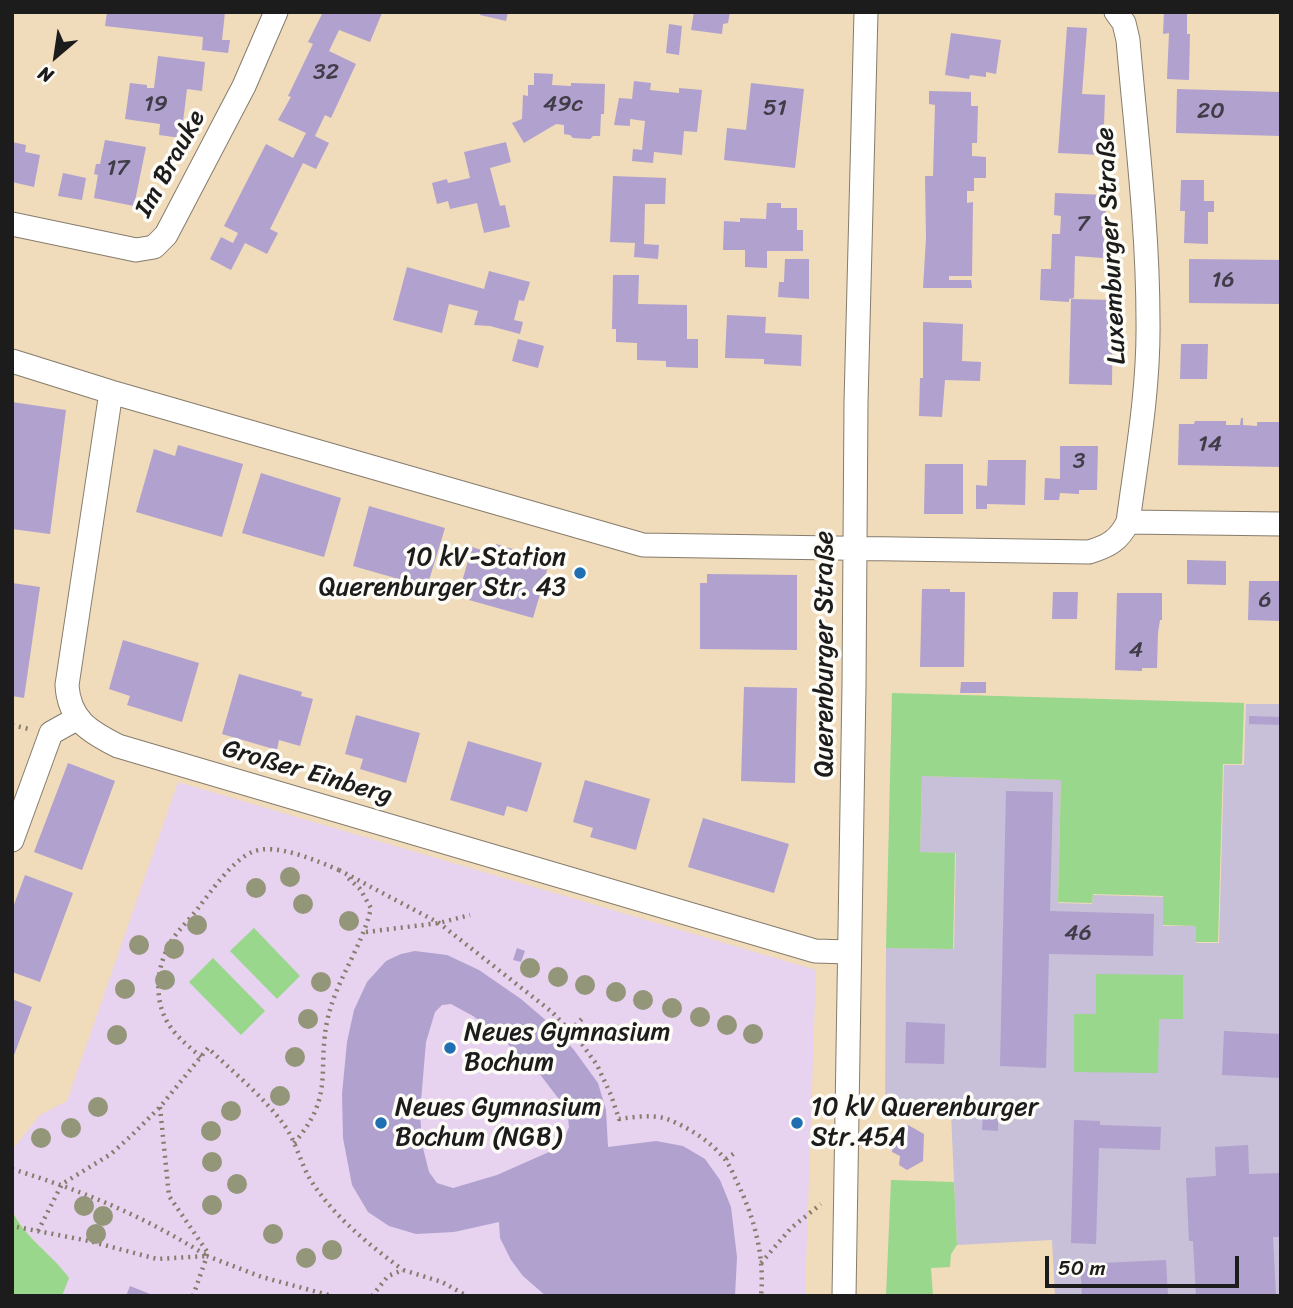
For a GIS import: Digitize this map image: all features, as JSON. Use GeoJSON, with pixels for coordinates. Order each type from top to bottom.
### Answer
{"type":"FeatureCollection","features":[{"type":"Feature","properties":{"kind":"street","name":"Im Brauke"},"geometry":{"type":"LineString","coordinates":[[12,224],[136,250],[154,247],[166,235],[244,86],[276,12]]}},
{"type":"Feature","properties":{"kind":"street","name":"Querenburger Straße"},"geometry":{"type":"LineString","coordinates":[[844,1296],[854,685],[853,547],[866,12]]}},
{"type":"Feature","properties":{"kind":"street","name":"Luxemburger Straße"},"geometry":{"type":"LineString","coordinates":[[1116,12],[1124,23],[1128,40],[1147,269],[1146,394],[1128,522]]}},
{"type":"Feature","properties":{"kind":"street"},"geometry":{"type":"LineString","coordinates":[[12,361],[643,545],[1089,552],[1110,545],[1122,534],[1128,522],[1281,524]]}},
{"type":"Feature","properties":{"kind":"street"},"geometry":{"type":"LineString","coordinates":[[12,840],[51,733],[78,718],[68,696],[67,685],[111,392]]}},
{"type":"Feature","properties":{"kind":"street","name":"Großer Einberg"},"geometry":{"type":"LineString","coordinates":[[78,718],[91,733],[118,746],[815,951],[849,952]]}},
{"type":"Feature","properties":{"kind":"path"},"geometry":{"type":"LineString","coordinates":[[201,1057],[176,1035],[164,1018],[159,1003],[158,979],[162,959],[173,938],[229,871],[252,852],[286,850],[339,870],[439,923],[521,985],[570,1030],[597,1065],[619,1119],[664,1118],[707,1141],[726,1159],[746,1200],[759,1244],[761,1296]]}},
{"type":"Feature","properties":{"kind":"path"},"geometry":{"type":"LineString","coordinates":[[294,1143],[308,1127],[319,1104],[328,1018],[348,965],[366,932],[371,908],[360,889],[339,870]]}},
{"type":"Feature","properties":{"kind":"path"},"geometry":{"type":"LineString","coordinates":[[366,932],[439,923],[470,915]]}},
{"type":"Feature","properties":{"kind":"path"},"geometry":{"type":"LineString","coordinates":[[570,1030],[585,1016]]}},
{"type":"Feature","properties":{"kind":"path"},"geometry":{"type":"LineString","coordinates":[[38,1231],[62,1184],[111,1154],[160,1107],[208,1048],[243,1080],[284,1125],[309,1177],[327,1202],[375,1249],[402,1270],[442,1282],[467,1296]]}},
{"type":"Feature","properties":{"kind":"path"},"geometry":{"type":"LineString","coordinates":[[160,1107],[169,1196],[207,1254]]}},
{"type":"Feature","properties":{"kind":"path"},"geometry":{"type":"LineString","coordinates":[[726,1159],[736,1152]]}},
{"type":"Feature","properties":{"kind":"path"},"geometry":{"type":"LineString","coordinates":[[12,1169],[62,1184],[162,1228],[207,1254],[262,1277],[332,1296]]}},
{"type":"Feature","properties":{"kind":"path"},"geometry":{"type":"LineString","coordinates":[[761,1263],[790,1228],[845,1182]]}},
{"type":"Feature","properties":{"kind":"path"},"geometry":{"type":"LineString","coordinates":[[12,1226],[157,1259],[207,1254]]}},
{"type":"Feature","properties":{"kind":"path"},"geometry":{"type":"LineString","coordinates":[[193,1296],[207,1254]]}},
{"type":"Feature","properties":{"kind":"path"},"geometry":{"type":"LineString","coordinates":[[372,1296],[388,1276],[402,1270]]}},
{"type":"Feature","properties":{"kind":"shaded area"},"geometry":{"type":"Polygon","coordinates":[[[1246,704],[1281,704],[1281,1296],[1055,1296],[1052,1240],[957,1245],[951,1113],[885,1112],[886,948],[954,949],[956,853],[920,852],[922,776],[1061,780],[1058,903],[1092,904],[1093,895],[1163,897],[1163,926],[1196,926],[1196,943],[1219,943],[1224,765],[1244,765],[1246,704]],[[1096,1014],[1074,1015],[1074,1072],[1096,1014]]]}},
{"type":"Feature","properties":{"kind":"shaded area","name":"Neues Gymnasium Bochum"},"geometry":{"type":"Polygon","coordinates":[[[178,782],[816,970],[805,1296],[62,1296],[61,1268],[25,1231],[12,1211],[12,1150],[40,1115],[67,1101],[178,782]]]}},
{"type":"Feature","properties":{"kind":"green space"},"geometry":{"type":"Polygon","coordinates":[[[892,693],[1244,703],[1242,764],[1223,764],[1218,942],[1196,942],[1196,926],[1163,925],[1163,896],[1093,894],[1092,903],[1058,902],[1061,780],[922,776],[920,852],[955,853],[953,949],[886,948],[892,693]]]}},
{"type":"Feature","properties":{"kind":"green space"},"geometry":{"type":"Polygon","coordinates":[[[254,928],[300,976],[277,999],[230,951],[254,928]]]}},
{"type":"Feature","properties":{"kind":"green space"},"geometry":{"type":"Polygon","coordinates":[[[213,958],[265,1011],[241,1035],[189,982],[213,958]]]}},
{"type":"Feature","properties":{"kind":"green space"},"geometry":{"type":"Polygon","coordinates":[[[1096,974],[1183,975],[1183,1019],[1159,1019],[1158,1073],[1074,1072],[1074,1014],[1096,1014],[1096,974]]]}},
{"type":"Feature","properties":{"kind":"green space"},"geometry":{"type":"Polygon","coordinates":[[[891,1180],[954,1182],[957,1245],[951,1254],[950,1267],[931,1268],[933,1296],[886,1296],[891,1180]]]}},
{"type":"Feature","properties":{"kind":"green space"},"geometry":{"type":"Polygon","coordinates":[[[12,1211],[24,1230],[69,1278],[62,1296],[12,1296],[12,1211]]]}},
{"type":"Feature","properties":{"kind":"building"},"geometry":{"type":"Polygon","coordinates":[[[107,12],[225,12],[222,40],[230,40],[228,53],[202,50],[203,37],[105,26],[107,12]]]}},
{"type":"Feature","properties":{"kind":"building"},"geometry":{"type":"Polygon","coordinates":[[[323,12],[382,13],[370,42],[339,30],[329,51],[356,64],[331,118],[325,115],[315,136],[329,143],[316,169],[303,163],[270,229],[278,233],[267,254],[245,243],[231,270],[210,259],[221,237],[233,243],[238,233],[224,226],[266,144],[293,158],[306,133],[278,120],[291,97],[288,96],[313,44],[308,42],[323,12]]]}},
{"type":"Feature","properties":{"kind":"building"},"geometry":{"type":"Polygon","coordinates":[[[481,12],[508,12],[506,21],[480,15],[481,12]]]}},
{"type":"Feature","properties":{"kind":"building"},"geometry":{"type":"Polygon","coordinates":[[[694,12],[730,12],[728,23],[723,24],[722,34],[691,30],[694,12]]]}},
{"type":"Feature","properties":{"kind":"building"},"geometry":{"type":"Polygon","coordinates":[[[1164,12],[1187,12],[1187,34],[1190,34],[1189,80],[1167,79],[1169,33],[1163,34],[1164,12]]]}},
{"type":"Feature","properties":{"kind":"building"},"geometry":{"type":"Polygon","coordinates":[[[669,24],[682,26],[679,55],[666,53],[669,24]]]}},
{"type":"Feature","properties":{"kind":"building"},"geometry":{"type":"Polygon","coordinates":[[[1067,27],[1087,28],[1082,94],[1105,95],[1103,155],[1058,153],[1067,27]]]}},
{"type":"Feature","properties":{"kind":"building"},"geometry":{"type":"Polygon","coordinates":[[[951,33],[1001,40],[996,74],[986,72],[986,77],[970,75],[969,79],[945,75],[951,33]]]}},
{"type":"Feature","properties":{"kind":"building"},"geometry":{"type":"Polygon","coordinates":[[[158,56],[205,62],[202,91],[187,89],[181,138],[159,135],[160,124],[125,119],[130,83],[154,88],[158,56]]]}},
{"type":"Feature","properties":{"kind":"building"},"geometry":{"type":"Polygon","coordinates":[[[534,73],[553,74],[552,85],[605,84],[600,136],[590,139],[573,138],[564,134],[564,125],[556,124],[524,143],[512,123],[522,119],[523,95],[528,96],[528,85],[534,85],[534,73]]]}},
{"type":"Feature","properties":{"kind":"building"},"geometry":{"type":"Polygon","coordinates":[[[634,81],[651,83],[650,90],[679,93],[679,88],[702,90],[697,132],[684,131],[682,155],[654,152],[653,163],[632,161],[633,149],[642,150],[645,121],[630,119],[630,126],[614,125],[619,98],[632,99],[634,81]]]}},
{"type":"Feature","properties":{"kind":"building"},"geometry":{"type":"Polygon","coordinates":[[[751,83],[804,89],[795,168],[724,160],[727,128],[746,130],[751,83]]]}},
{"type":"Feature","properties":{"kind":"building"},"geometry":{"type":"Polygon","coordinates":[[[1177,89],[1281,92],[1281,136],[1176,133],[1177,89]]]}},
{"type":"Feature","properties":{"kind":"building"},"geometry":{"type":"Polygon","coordinates":[[[929,91],[971,92],[971,106],[978,106],[977,143],[972,143],[972,156],[986,157],[986,178],[974,178],[974,191],[967,191],[967,203],[973,202],[972,276],[949,276],[949,280],[971,280],[972,288],[923,288],[926,238],[925,176],[933,176],[935,105],[929,104],[929,91]]]}},
{"type":"Feature","properties":{"kind":"building"},"geometry":{"type":"Polygon","coordinates":[[[105,140],[146,147],[134,206],[94,198],[98,175],[94,174],[96,164],[100,164],[105,140]]]}},
{"type":"Feature","properties":{"kind":"building"},"geometry":{"type":"Polygon","coordinates":[[[12,142],[26,145],[25,152],[40,155],[34,187],[12,182],[12,142]]]}},
{"type":"Feature","properties":{"kind":"building"},"geometry":{"type":"Polygon","coordinates":[[[506,142],[511,162],[490,168],[500,206],[505,205],[510,227],[484,233],[477,203],[450,209],[448,201],[437,204],[432,183],[470,178],[464,152],[506,142]]]}},
{"type":"Feature","properties":{"kind":"building"},"geometry":{"type":"Polygon","coordinates":[[[63,173],[86,178],[82,200],[58,196],[63,173]]]}},
{"type":"Feature","properties":{"kind":"building"},"geometry":{"type":"Polygon","coordinates":[[[613,176],[666,178],[665,204],[645,204],[644,244],[659,245],[658,259],[634,257],[635,243],[610,242],[613,176]]]}},
{"type":"Feature","properties":{"kind":"building"},"geometry":{"type":"Polygon","coordinates":[[[1181,180],[1204,180],[1204,201],[1214,201],[1214,212],[1208,212],[1208,244],[1184,243],[1185,211],[1180,211],[1181,180]]]}},
{"type":"Feature","properties":{"kind":"building"},"geometry":{"type":"Polygon","coordinates":[[[1055,193],[1107,195],[1103,258],[1075,256],[1074,298],[1069,299],[1069,302],[1040,300],[1041,269],[1051,269],[1052,234],[1060,234],[1061,216],[1054,215],[1055,193]]]}},
{"type":"Feature","properties":{"kind":"building"},"geometry":{"type":"Polygon","coordinates":[[[767,203],[781,203],[781,208],[797,208],[797,230],[803,230],[803,251],[767,251],[767,268],[745,267],[745,250],[723,250],[724,221],[740,222],[740,218],[766,219],[767,203]]]}},
{"type":"Feature","properties":{"kind":"building"},"geometry":{"type":"Polygon","coordinates":[[[785,259],[809,259],[809,299],[778,297],[779,282],[784,282],[785,259]]]}},
{"type":"Feature","properties":{"kind":"building"},"geometry":{"type":"Polygon","coordinates":[[[1189,259],[1281,260],[1281,304],[1189,303],[1189,259]]]}},
{"type":"Feature","properties":{"kind":"building"},"geometry":{"type":"Polygon","coordinates":[[[407,267],[484,289],[489,271],[530,282],[524,301],[519,300],[514,320],[523,322],[520,334],[474,325],[478,311],[449,304],[442,333],[393,320],[407,267]]]}},
{"type":"Feature","properties":{"kind":"building"},"geometry":{"type":"Polygon","coordinates":[[[613,275],[639,275],[638,304],[687,305],[687,339],[698,339],[698,368],[666,367],[666,361],[637,360],[637,343],[616,342],[616,329],[612,329],[613,275]]]}},
{"type":"Feature","properties":{"kind":"building"},"geometry":{"type":"Polygon","coordinates":[[[1071,299],[1113,300],[1112,385],[1069,384],[1071,299]]]}},
{"type":"Feature","properties":{"kind":"building"},"geometry":{"type":"Polygon","coordinates":[[[727,315],[766,317],[765,333],[802,335],[801,366],[764,364],[764,359],[725,358],[727,315]]]}},
{"type":"Feature","properties":{"kind":"building"},"geometry":{"type":"Polygon","coordinates":[[[923,322],[963,324],[962,361],[981,362],[980,381],[945,380],[942,417],[919,416],[920,378],[923,378],[923,322]]]}},
{"type":"Feature","properties":{"kind":"building"},"geometry":{"type":"Polygon","coordinates":[[[518,339],[544,346],[538,368],[512,361],[518,339]]]}},
{"type":"Feature","properties":{"kind":"building"},"geometry":{"type":"Polygon","coordinates":[[[1181,344],[1208,344],[1207,379],[1180,379],[1181,344]]]}},
{"type":"Feature","properties":{"kind":"building"},"geometry":{"type":"Polygon","coordinates":[[[12,402],[66,410],[50,534],[12,529],[12,402]]]}},
{"type":"Feature","properties":{"kind":"building"},"geometry":{"type":"Polygon","coordinates":[[[1241,418],[1243,425],[1281,422],[1281,467],[1178,465],[1179,424],[1226,421],[1226,425],[1240,425],[1241,418]]]}},
{"type":"Feature","properties":{"kind":"building"},"geometry":{"type":"Polygon","coordinates":[[[178,445],[243,464],[222,537],[136,512],[154,449],[175,456],[178,445]]]}},
{"type":"Feature","properties":{"kind":"building"},"geometry":{"type":"Polygon","coordinates":[[[1060,446],[1098,446],[1097,490],[1079,490],[1079,494],[1060,493],[1059,500],[1044,500],[1045,478],[1060,479],[1060,446]]]}},
{"type":"Feature","properties":{"kind":"building"},"geometry":{"type":"Polygon","coordinates":[[[988,460],[1026,460],[1025,505],[987,504],[987,509],[976,509],[976,485],[987,486],[988,460]]]}},
{"type":"Feature","properties":{"kind":"building"},"geometry":{"type":"Polygon","coordinates":[[[925,464],[963,464],[963,514],[924,514],[925,464]]]}},
{"type":"Feature","properties":{"kind":"building"},"geometry":{"type":"Polygon","coordinates":[[[261,473],[341,498],[324,557],[242,533],[261,473]]]}},
{"type":"Feature","properties":{"kind":"building"},"geometry":{"type":"Polygon","coordinates":[[[369,506],[445,528],[427,587],[353,566],[369,506]]]}},
{"type":"Feature","properties":{"kind":"building"},"geometry":{"type":"Polygon","coordinates":[[[496,544],[550,560],[533,618],[469,600],[471,595],[459,592],[472,547],[494,554],[496,544]]]}},
{"type":"Feature","properties":{"kind":"building"},"geometry":{"type":"Polygon","coordinates":[[[1187,560],[1226,561],[1226,585],[1187,584],[1187,560]]]}},
{"type":"Feature","properties":{"kind":"building","name":"10 kV-Station Querenburger Str. 43"},"geometry":{"type":"Polygon","coordinates":[[[579,567],[584,569],[582,580],[576,578],[579,567]]]}},
{"type":"Feature","properties":{"kind":"building"},"geometry":{"type":"Polygon","coordinates":[[[707,574],[797,575],[797,650],[700,649],[700,583],[707,583],[707,574]]]}},
{"type":"Feature","properties":{"kind":"building"},"geometry":{"type":"Polygon","coordinates":[[[1249,581],[1281,581],[1281,621],[1248,620],[1249,581]]]}},
{"type":"Feature","properties":{"kind":"building"},"geometry":{"type":"Polygon","coordinates":[[[12,583],[40,587],[24,698],[12,696],[12,583]]]}},
{"type":"Feature","properties":{"kind":"building"},"geometry":{"type":"Polygon","coordinates":[[[922,589],[965,592],[964,667],[920,667],[922,589]]]}},
{"type":"Feature","properties":{"kind":"building"},"geometry":{"type":"Polygon","coordinates":[[[1053,592],[1078,592],[1077,619],[1052,619],[1053,592]]]}},
{"type":"Feature","properties":{"kind":"building"},"geometry":{"type":"Polygon","coordinates":[[[1117,593],[1162,593],[1157,668],[1142,668],[1142,671],[1115,670],[1117,593]]]}},
{"type":"Feature","properties":{"kind":"building"},"geometry":{"type":"Polygon","coordinates":[[[123,640],[199,663],[182,722],[127,705],[130,696],[109,689],[123,640]]]}},
{"type":"Feature","properties":{"kind":"building"},"geometry":{"type":"Polygon","coordinates":[[[239,674],[302,692],[301,696],[313,699],[300,746],[279,740],[277,750],[222,734],[239,674]]]}},
{"type":"Feature","properties":{"kind":"building"},"geometry":{"type":"Polygon","coordinates":[[[961,682],[986,682],[986,693],[960,693],[961,682]]]}},
{"type":"Feature","properties":{"kind":"building"},"geometry":{"type":"Polygon","coordinates":[[[744,687],[797,688],[795,783],[741,781],[744,687]]]}},
{"type":"Feature","properties":{"kind":"building"},"geometry":{"type":"Polygon","coordinates":[[[356,715],[420,733],[406,783],[360,769],[363,759],[345,754],[356,715]]]}},
{"type":"Feature","properties":{"kind":"building"},"geometry":{"type":"Polygon","coordinates":[[[1249,716],[1281,717],[1281,725],[1249,724],[1249,716]]]}},
{"type":"Feature","properties":{"kind":"building"},"geometry":{"type":"Polygon","coordinates":[[[468,741],[542,763],[527,812],[507,806],[504,816],[450,800],[468,741]]]}},
{"type":"Feature","properties":{"kind":"building"},"geometry":{"type":"Polygon","coordinates":[[[68,763],[115,781],[82,870],[34,852],[68,763]]]}},
{"type":"Feature","properties":{"kind":"building"},"geometry":{"type":"Polygon","coordinates":[[[585,780],[650,799],[636,850],[590,837],[593,828],[573,822],[585,780]]]}},
{"type":"Feature","properties":{"kind":"building"},"geometry":{"type":"Polygon","coordinates":[[[1006,791],[1053,792],[1050,911],[1154,914],[1153,956],[1049,954],[1046,1068],[1000,1066],[1006,791]]]}},
{"type":"Feature","properties":{"kind":"building"},"geometry":{"type":"Polygon","coordinates":[[[703,818],[789,844],[774,893],[688,867],[703,818]]]}},
{"type":"Feature","properties":{"kind":"building"},"geometry":{"type":"Polygon","coordinates":[[[25,875],[73,893],[40,982],[12,972],[12,910],[25,875]]]}},
{"type":"Feature","properties":{"kind":"building"},"geometry":{"type":"Polygon","coordinates":[[[517,948],[525,951],[521,962],[513,960],[517,948]]]}},
{"type":"Feature","properties":{"kind":"building","name":"Neues Gymnasium Bochum (NGB)"},"geometry":{"type":"Polygon","coordinates":[[[415,951],[447,955],[479,970],[521,999],[549,1023],[574,1050],[598,1083],[606,1110],[608,1147],[656,1141],[683,1146],[705,1159],[720,1180],[731,1207],[737,1257],[735,1296],[546,1296],[523,1276],[511,1260],[500,1238],[499,1222],[454,1232],[416,1234],[389,1226],[368,1212],[352,1185],[343,1138],[342,1094],[347,1042],[354,1010],[367,982],[386,961],[415,951]],[[451,1004],[442,1005],[435,1012],[426,1042],[420,1112],[422,1144],[429,1172],[437,1183],[453,1188],[497,1175],[549,1152],[563,1142],[569,1127],[568,1117],[558,1098],[539,1073],[496,1033],[451,1004]]]}},
{"type":"Feature","properties":{"kind":"building"},"geometry":{"type":"Polygon","coordinates":[[[12,999],[32,1007],[13,1058],[12,1058],[12,999]]]}},
{"type":"Feature","properties":{"kind":"building"},"geometry":{"type":"Polygon","coordinates":[[[906,1022],[945,1024],[944,1064],[905,1063],[906,1022]]]}},
{"type":"Feature","properties":{"kind":"building"},"geometry":{"type":"Polygon","coordinates":[[[1224,1031],[1281,1034],[1281,1078],[1222,1075],[1224,1031]]]}},
{"type":"Feature","properties":{"kind":"building"},"geometry":{"type":"Polygon","coordinates":[[[983,1114],[998,1115],[998,1131],[982,1130],[983,1114]]]}},
{"type":"Feature","properties":{"kind":"building","name":"10 kV Querenburger Str.45A"},"geometry":{"type":"Polygon","coordinates":[[[794,1117],[800,1117],[800,1130],[793,1130],[794,1117]]]}},
{"type":"Feature","properties":{"kind":"building"},"geometry":{"type":"Polygon","coordinates":[[[1074,1120],[1100,1121],[1100,1125],[1161,1127],[1160,1150],[1099,1148],[1096,1244],[1071,1243],[1074,1120]]]}},
{"type":"Feature","properties":{"kind":"building"},"geometry":{"type":"Polygon","coordinates":[[[908,1125],[924,1134],[923,1161],[907,1170],[899,1165],[900,1156],[892,1152],[892,1142],[900,1138],[900,1129],[908,1125]]]}},
{"type":"Feature","properties":{"kind":"building"},"geometry":{"type":"Polygon","coordinates":[[[1248,1145],[1249,1174],[1281,1173],[1281,1237],[1273,1237],[1276,1296],[1196,1296],[1193,1241],[1189,1241],[1186,1178],[1216,1176],[1215,1147],[1248,1145]]]}},
{"type":"Feature","properties":{"kind":"building"},"geometry":{"type":"Polygon","coordinates":[[[1166,1260],[1168,1296],[1082,1296],[1080,1264],[1166,1260]]]}},
{"type":"Feature","properties":{"kind":"building"},"geometry":{"type":"Polygon","coordinates":[[[130,1286],[155,1296],[126,1296],[130,1286]]]}},
{"type":"Feature","properties":{"kind":"place","name":"10 kV-Station Querenburger Str. 43"},"geometry":{"type":"Point","coordinates":[580,573]}},
{"type":"Feature","properties":{"kind":"place","name":"Neues Gymnasium Bochum"},"geometry":{"type":"Point","coordinates":[450,1048]}},
{"type":"Feature","properties":{"kind":"place","name":"Neues Gymnasium Bochum (NGB)"},"geometry":{"type":"Point","coordinates":[381,1123]}},
{"type":"Feature","properties":{"kind":"place","name":"10 kV Querenburger Str.45A"},"geometry":{"type":"Point","coordinates":[797,1123]}}]}
